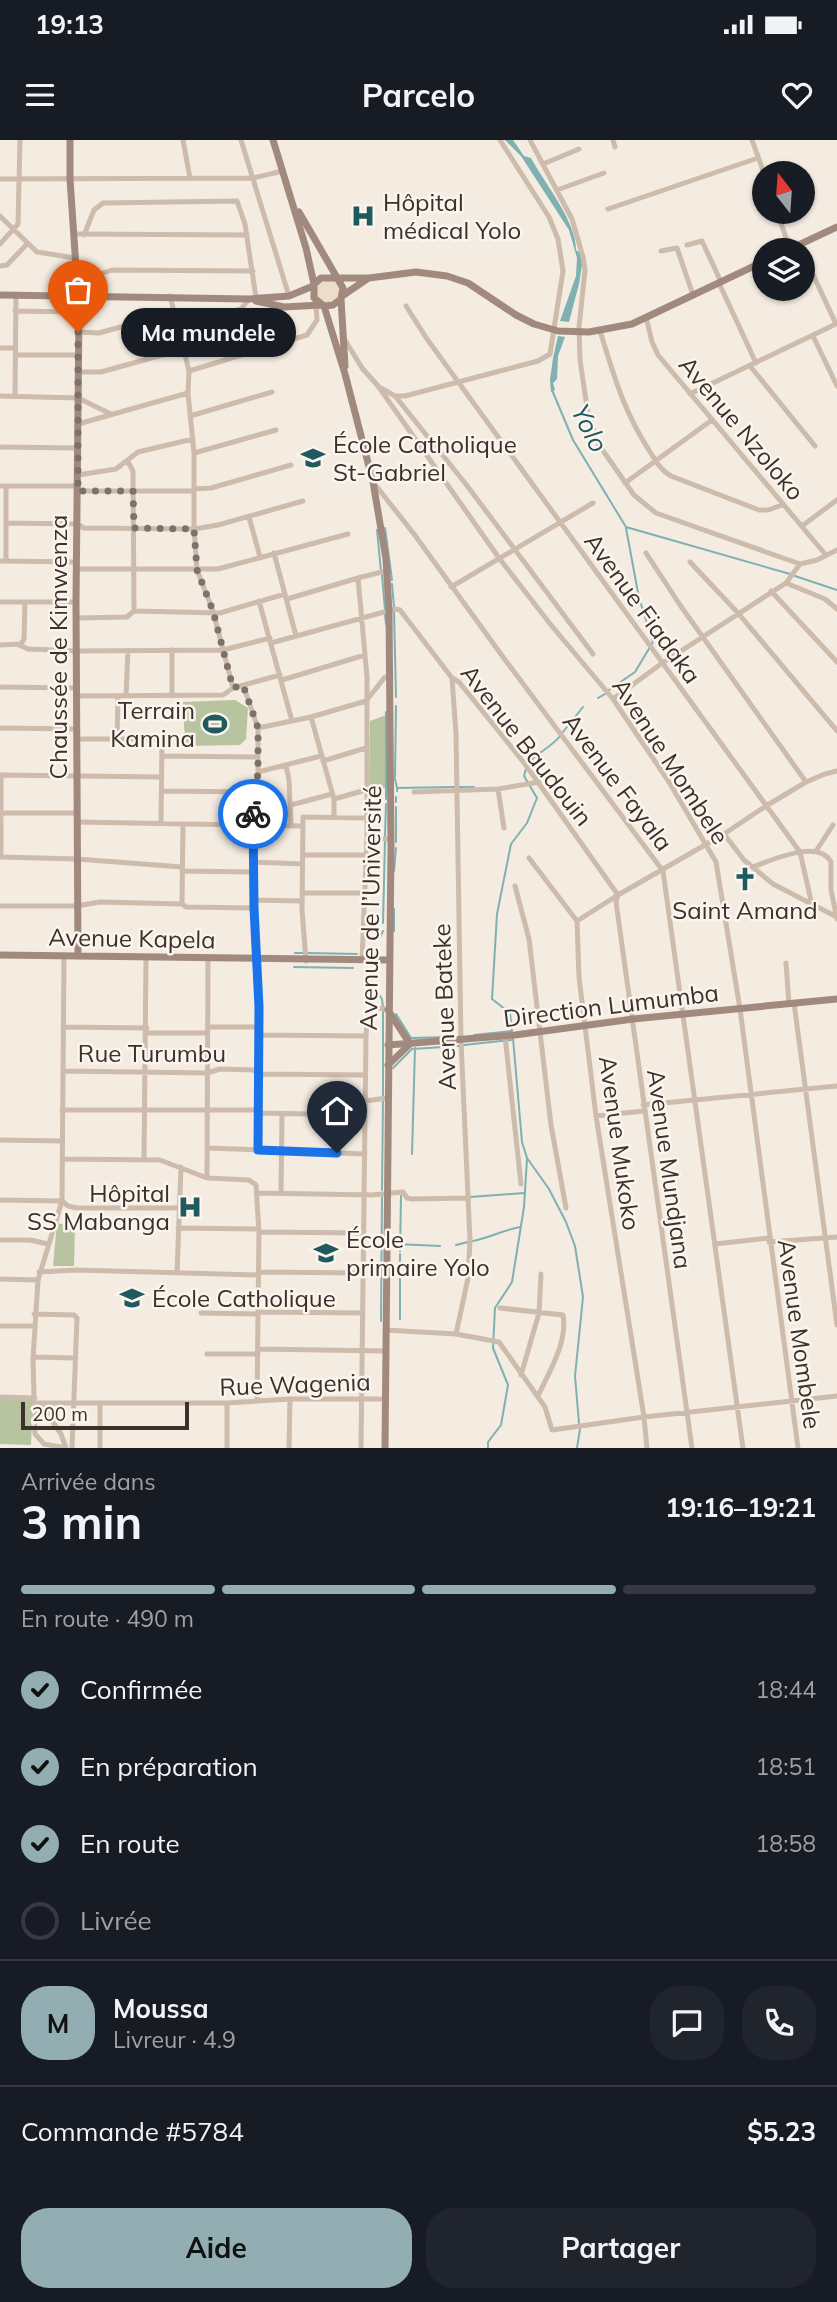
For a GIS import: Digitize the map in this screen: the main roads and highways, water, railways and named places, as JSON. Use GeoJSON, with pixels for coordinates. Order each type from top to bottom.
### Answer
{"type":"FeatureCollection","features":[{"type":"Feature","properties":{"kind":"water"},"geometry":{"type":"Polygon","coordinates":[[[505,140],[513,140],[524,156],[531,158],[559,203],[571,227],[576,250],[581,253],[579,284],[569,322],[560,321],[576,276],[577,258],[569,230],[521,156],[505,140]]]}},
{"type":"Feature","properties":{"kind":"water"},"geometry":{"type":"Polygon","coordinates":[[[558,336],[565,337],[558,356],[557,379],[553,383],[555,390],[551,392],[550,380],[558,336]]]}},
{"type":"Feature","properties":{"kind":"waterway","name":"Yolo"},"geometry":{"type":"LineString","coordinates":[[552,390],[573,440],[626,527],[790,574]]}},
{"type":"Feature","properties":{"kind":"waterway"},"geometry":{"type":"LineString","coordinates":[[385,528],[392,580]]}},
{"type":"Feature","properties":{"kind":"waterway"},"geometry":{"type":"LineString","coordinates":[[609,690],[635,672],[653,642],[639,598],[626,528]]}},
{"type":"Feature","properties":{"kind":"waterway"},"geometry":{"type":"LineString","coordinates":[[377,530],[381,571]]}},
{"type":"Feature","properties":{"kind":"waterway"},"geometry":{"type":"LineString","coordinates":[[382,575],[385,610]]}},
{"type":"Feature","properties":{"kind":"waterway","name":"Yolo"},"geometry":{"type":"LineString","coordinates":[[795,576],[837,590]]}},
{"type":"Feature","properties":{"kind":"waterway"},"geometry":{"type":"LineString","coordinates":[[392,584],[394,607]]}},
{"type":"Feature","properties":{"kind":"waterway"},"geometry":{"type":"LineString","coordinates":[[394,612],[396,697]]}},
{"type":"Feature","properties":{"kind":"waterway"},"geometry":{"type":"LineString","coordinates":[[385,615],[386,624]]}},
{"type":"Feature","properties":{"kind":"waterway"},"geometry":{"type":"LineString","coordinates":[[598,698],[605,694]]}},
{"type":"Feature","properties":{"kind":"waterway"},"geometry":{"type":"LineString","coordinates":[[395,777],[396,706]]}},
{"type":"Feature","properties":{"kind":"waterway"},"geometry":{"type":"LineString","coordinates":[[563,732],[583,707]]}},
{"type":"Feature","properties":{"kind":"waterway"},"geometry":{"type":"LineString","coordinates":[[386,712],[386,799]]}},
{"type":"Feature","properties":{"kind":"waterway"},"geometry":{"type":"LineString","coordinates":[[528,764],[560,736]]}},
{"type":"Feature","properties":{"kind":"waterway"},"geometry":{"type":"LineString","coordinates":[[512,1032],[510,1013],[492,999],[497,914],[511,844],[527,823],[537,798],[524,776],[526,769]]}},
{"type":"Feature","properties":{"kind":"waterway"},"geometry":{"type":"LineString","coordinates":[[395,779],[397,788]]}},
{"type":"Feature","properties":{"kind":"waterway"},"geometry":{"type":"LineString","coordinates":[[397,791],[397,788],[455,787]]}},
{"type":"Feature","properties":{"kind":"waterway"},"geometry":{"type":"LineString","coordinates":[[458,787],[474,787]]}},
{"type":"Feature","properties":{"kind":"waterway"},"geometry":{"type":"LineString","coordinates":[[396,797],[396,802]]}},
{"type":"Feature","properties":{"kind":"waterway"},"geometry":{"type":"LineString","coordinates":[[385,836],[386,804]]}},
{"type":"Feature","properties":{"kind":"waterway"},"geometry":{"type":"LineString","coordinates":[[396,807],[396,842]]}},
{"type":"Feature","properties":{"kind":"waterway"},"geometry":{"type":"LineString","coordinates":[[383,923],[385,841]]}},
{"type":"Feature","properties":{"kind":"waterway"},"geometry":{"type":"LineString","coordinates":[[394,871],[396,848]]}},
{"type":"Feature","properties":{"kind":"waterway"},"geometry":{"type":"LineString","coordinates":[[394,909],[394,931]]}},
{"type":"Feature","properties":{"kind":"waterway"},"geometry":{"type":"LineString","coordinates":[[380,937],[383,931]]}},
{"type":"Feature","properties":{"kind":"waterway"},"geometry":{"type":"LineString","coordinates":[[295,953],[304,953]]}},
{"type":"Feature","properties":{"kind":"waterway"},"geometry":{"type":"LineString","coordinates":[[308,953],[357,954]]}},
{"type":"Feature","properties":{"kind":"waterway"},"geometry":{"type":"LineString","coordinates":[[294,967],[353,968]]}},
{"type":"Feature","properties":{"kind":"waterway"},"geometry":{"type":"LineString","coordinates":[[378,993],[383,1007]]}},
{"type":"Feature","properties":{"kind":"waterway"},"geometry":{"type":"LineString","coordinates":[[383,1012],[383,1097]]}},
{"type":"Feature","properties":{"kind":"waterway"},"geometry":{"type":"LineString","coordinates":[[396,1014],[411,1038],[449,1037]]}},
{"type":"Feature","properties":{"kind":"waterway"},"geometry":{"type":"LineString","coordinates":[[474,1035],[512,1031]]}},
{"type":"Feature","properties":{"kind":"waterway"},"geometry":{"type":"LineString","coordinates":[[513,1038],[522,1142],[527,1158],[549,1189],[566,1222],[575,1246],[583,1297],[575,1376],[579,1423]]}},
{"type":"Feature","properties":{"kind":"waterway"},"geometry":{"type":"LineString","coordinates":[[464,1045],[511,1040]]}},
{"type":"Feature","properties":{"kind":"waterway"},"geometry":{"type":"LineString","coordinates":[[393,1068],[412,1049],[459,1046]]}},
{"type":"Feature","properties":{"kind":"waterway"},"geometry":{"type":"LineString","coordinates":[[412,1154],[415,1048]]}},
{"type":"Feature","properties":{"kind":"waterway"},"geometry":{"type":"LineString","coordinates":[[382,1190],[383,1101]]}},
{"type":"Feature","properties":{"kind":"waterway"},"geometry":{"type":"LineString","coordinates":[[488,1448],[488,1442],[501,1425],[508,1385],[493,1348],[495,1308],[512,1282],[524,1207],[527,1159]]}},
{"type":"Feature","properties":{"kind":"waterway"},"geometry":{"type":"LineString","coordinates":[[470,1197],[524,1193]]}},
{"type":"Feature","properties":{"kind":"waterway"},"geometry":{"type":"LineString","coordinates":[[400,1251],[401,1196]]}},
{"type":"Feature","properties":{"kind":"waterway"},"geometry":{"type":"LineString","coordinates":[[381,1321],[382,1197]]}},
{"type":"Feature","properties":{"kind":"waterway"},"geometry":{"type":"LineString","coordinates":[[473,1241],[520,1227]]}},
{"type":"Feature","properties":{"kind":"waterway"},"geometry":{"type":"LineString","coordinates":[[456,1245],[468,1242]]}},
{"type":"Feature","properties":{"kind":"waterway"},"geometry":{"type":"LineString","coordinates":[[395,1244],[440,1246]]}},
{"type":"Feature","properties":{"kind":"waterway"},"geometry":{"type":"LineString","coordinates":[[400,1254],[400,1319]]}},
{"type":"Feature","properties":{"kind":"waterway"},"geometry":{"type":"LineString","coordinates":[[577,1448],[580,1429]]}},
{"type":"Feature","properties":{"kind":"place","name":"Hôpital médical Yolo"},"geometry":{"type":"Point","coordinates":[363,216]}},
{"type":"Feature","properties":{"kind":"place","name":"Ma mundele"},"geometry":{"type":"Point","coordinates":[78,332]}},
{"type":"Feature","properties":{"kind":"place","name":"École Catholique St-Gabriel"},"geometry":{"type":"Point","coordinates":[313,458]}},
{"type":"Feature","properties":{"kind":"place","name":"Terrain Kamina"},"geometry":{"type":"Point","coordinates":[215,724]}},
{"type":"Feature","properties":{"kind":"place","name":"Saint Amand"},"geometry":{"type":"Point","coordinates":[745,879]}},
{"type":"Feature","properties":{"kind":"place","name":"Hôpital SS Mabanga"},"geometry":{"type":"Point","coordinates":[190,1207]}},
{"type":"Feature","properties":{"kind":"place","name":"École primaire Yolo"},"geometry":{"type":"Point","coordinates":[326,1253]}},
{"type":"Feature","properties":{"kind":"place","name":"École Catholique"},"geometry":{"type":"Point","coordinates":[132,1298]}}]}
